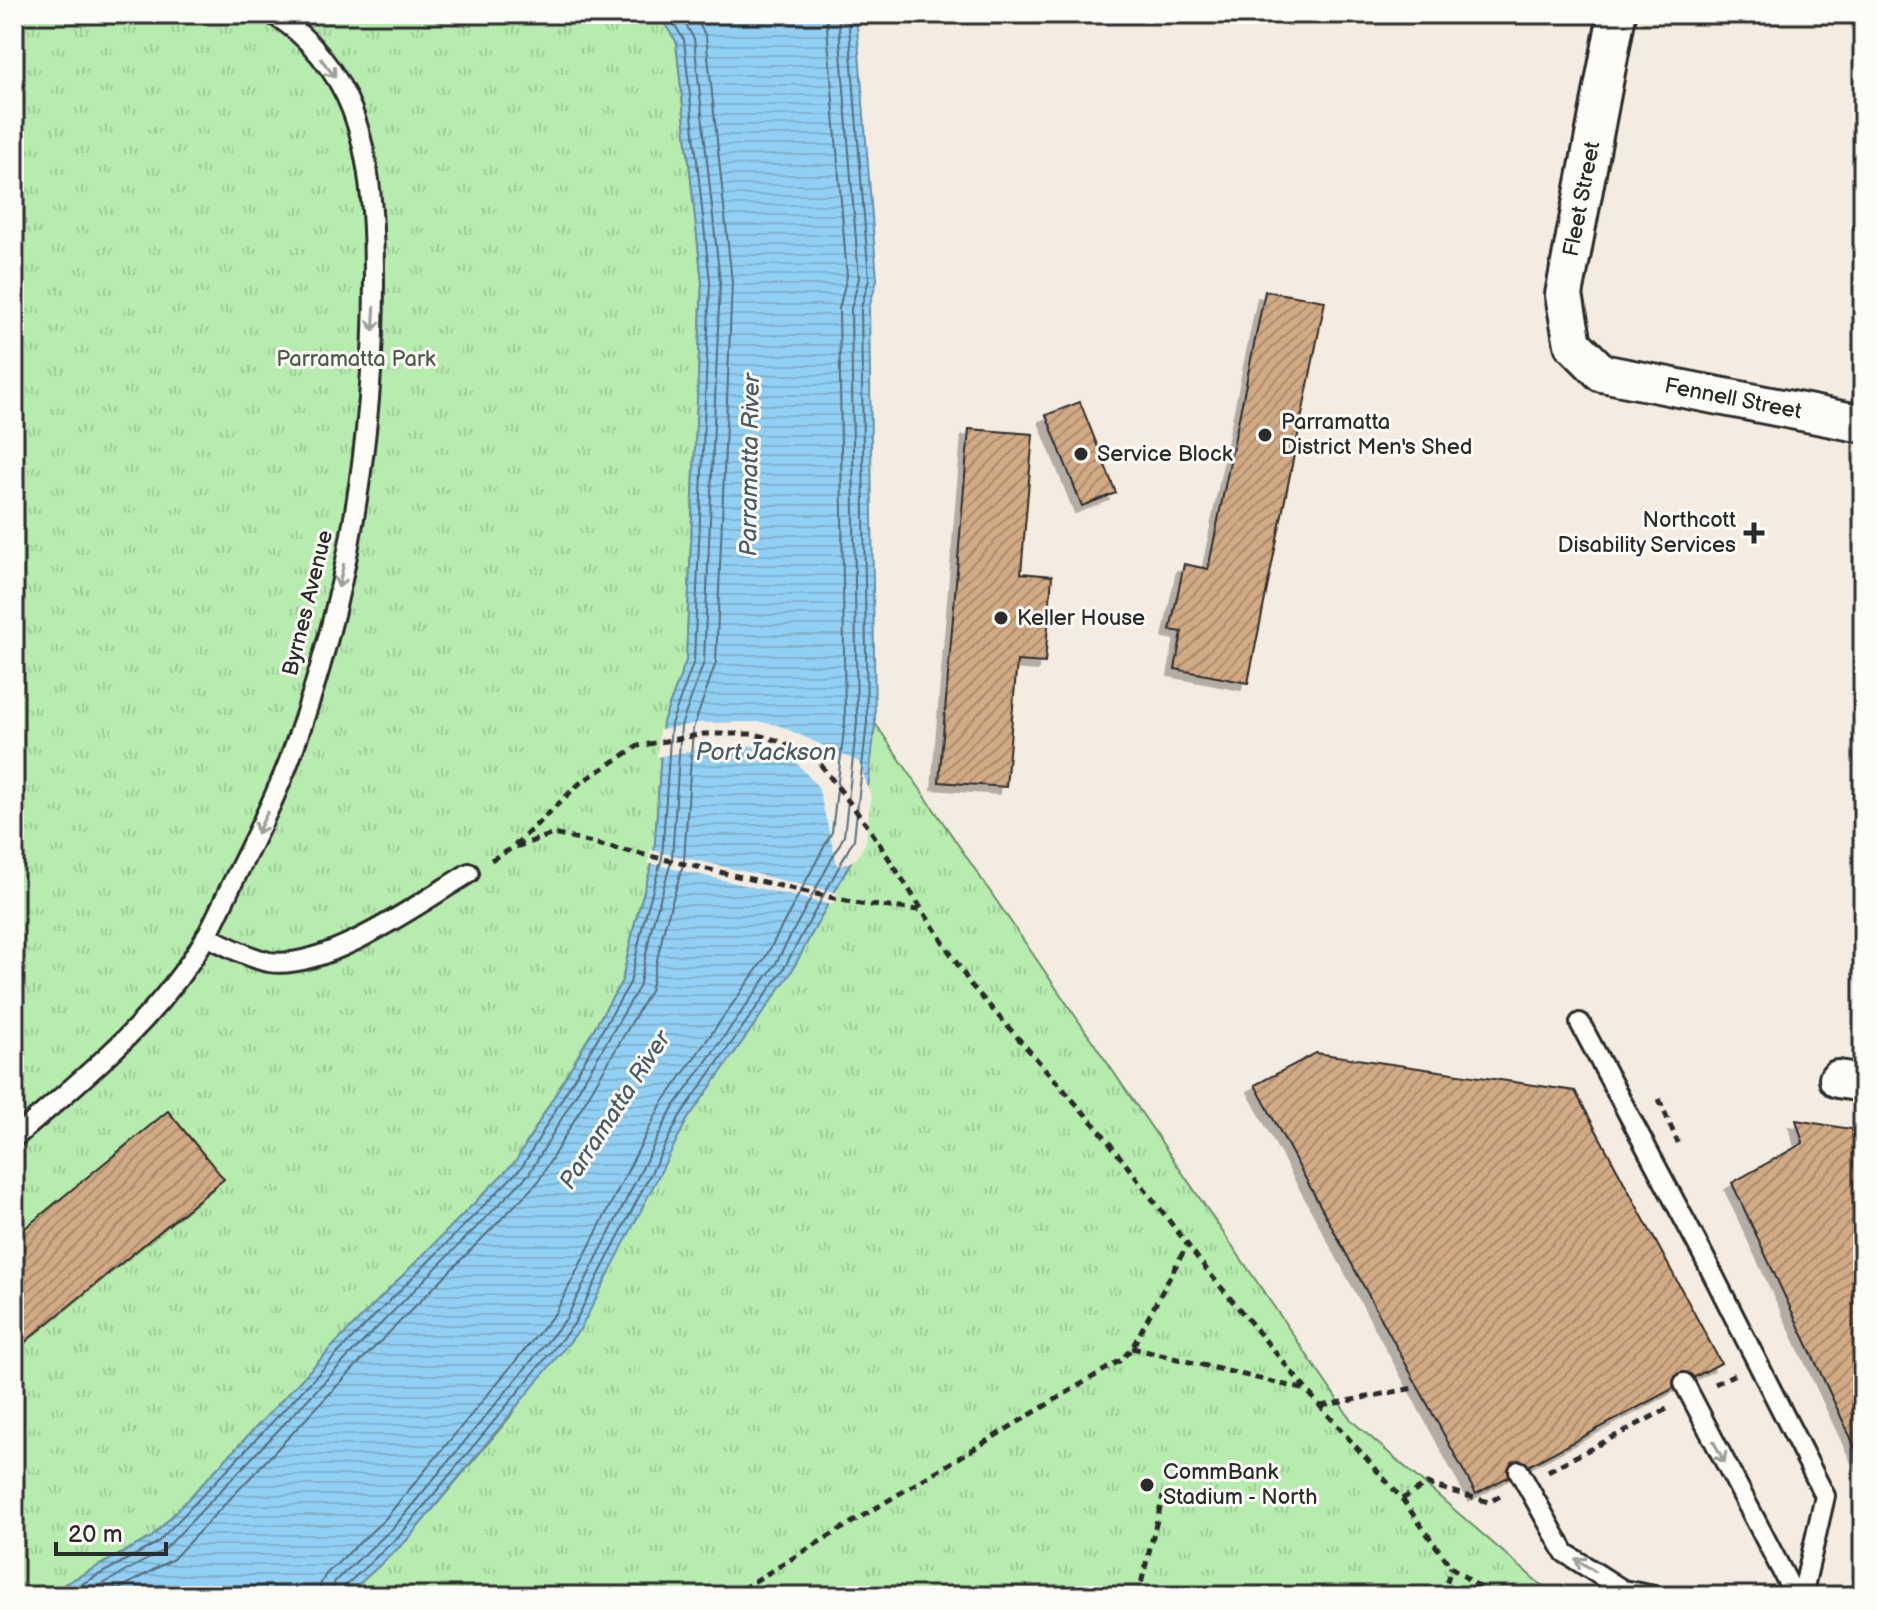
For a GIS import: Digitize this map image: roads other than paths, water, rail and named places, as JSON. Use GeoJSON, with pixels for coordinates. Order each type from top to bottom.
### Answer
{"type":"FeatureCollection","features":[{"type":"Feature","properties":{"kind":"street","name":"Fleet Street"},"geometry":{"type":"LineString","coordinates":[[1602,373],[1573,344],[1564,295],[1617,14]]}},
{"type":"Feature","properties":{"kind":"street","name":"Fennell Street"},"geometry":{"type":"LineString","coordinates":[[1602,373],[1863,424]]}},
{"type":"Feature","properties":{"kind":"lane","name":"Byrnes Avenue"},"geometry":{"type":"LineString","coordinates":[[14,1138],[147,1019],[175,984],[206,936],[287,766],[332,619],[355,510],[371,372],[374,237],[362,141],[352,108],[335,77],[314,49],[282,19],[272,14]]}},
{"type":"Feature","properties":{"kind":"lane"},"geometry":{"type":"LineString","coordinates":[[206,936],[269,962],[290,962],[369,933],[469,873]]}},
{"type":"Feature","properties":{"kind":"lane"},"geometry":{"type":"LineString","coordinates":[[1580,1023],[1701,1251],[1825,1496],[1802,1596]]}},
{"type":"Feature","properties":{"kind":"lane"},"geometry":{"type":"LineString","coordinates":[[1687,1390],[1795,1596]]}},
{"type":"Feature","properties":{"kind":"lane"},"geometry":{"type":"LineString","coordinates":[[1522,1477],[1565,1553],[1623,1590],[1655,1596]]}},
{"type":"Feature","properties":{"kind":"water","name":"Port Jackson"},"geometry":{"type":"Polygon","coordinates":[[[658,14],[856,14],[877,280],[869,308],[875,723],[862,841],[790,974],[687,1120],[581,1328],[407,1540],[346,1596],[43,1596],[152,1537],[334,1345],[516,1161],[622,981],[654,857],[663,722],[686,661],[702,282],[676,41],[658,14]]]}},
{"type":"Feature","properties":{"kind":"place","name":"Parramatta District Men's Shed"},"geometry":{"type":"Point","coordinates":[1265,435]}},
{"type":"Feature","properties":{"kind":"place","name":"Service Block"},"geometry":{"type":"Point","coordinates":[1081,454]}},
{"type":"Feature","properties":{"kind":"place","name":"Northcott Disability Services"},"geometry":{"type":"Point","coordinates":[1754,533]}},
{"type":"Feature","properties":{"kind":"place","name":"Keller House"},"geometry":{"type":"Point","coordinates":[1001,618]}},
{"type":"Feature","properties":{"kind":"place","name":"CommBank Stadium - North"},"geometry":{"type":"Point","coordinates":[1147,1485]}},
{"type":"Feature","properties":{"kind":"park label","name":"Parramatta Park"},"geometry":{"type":"Point","coordinates":[356,359]}},
{"type":"Feature","properties":{"kind":"water label","name":"Parramatta River"},"geometry":{"type":"Point","coordinates":[750,465]}},
{"type":"Feature","properties":{"kind":"water label","name":"Parramatta River"},"geometry":{"type":"Point","coordinates":[615,1110]}}]}
